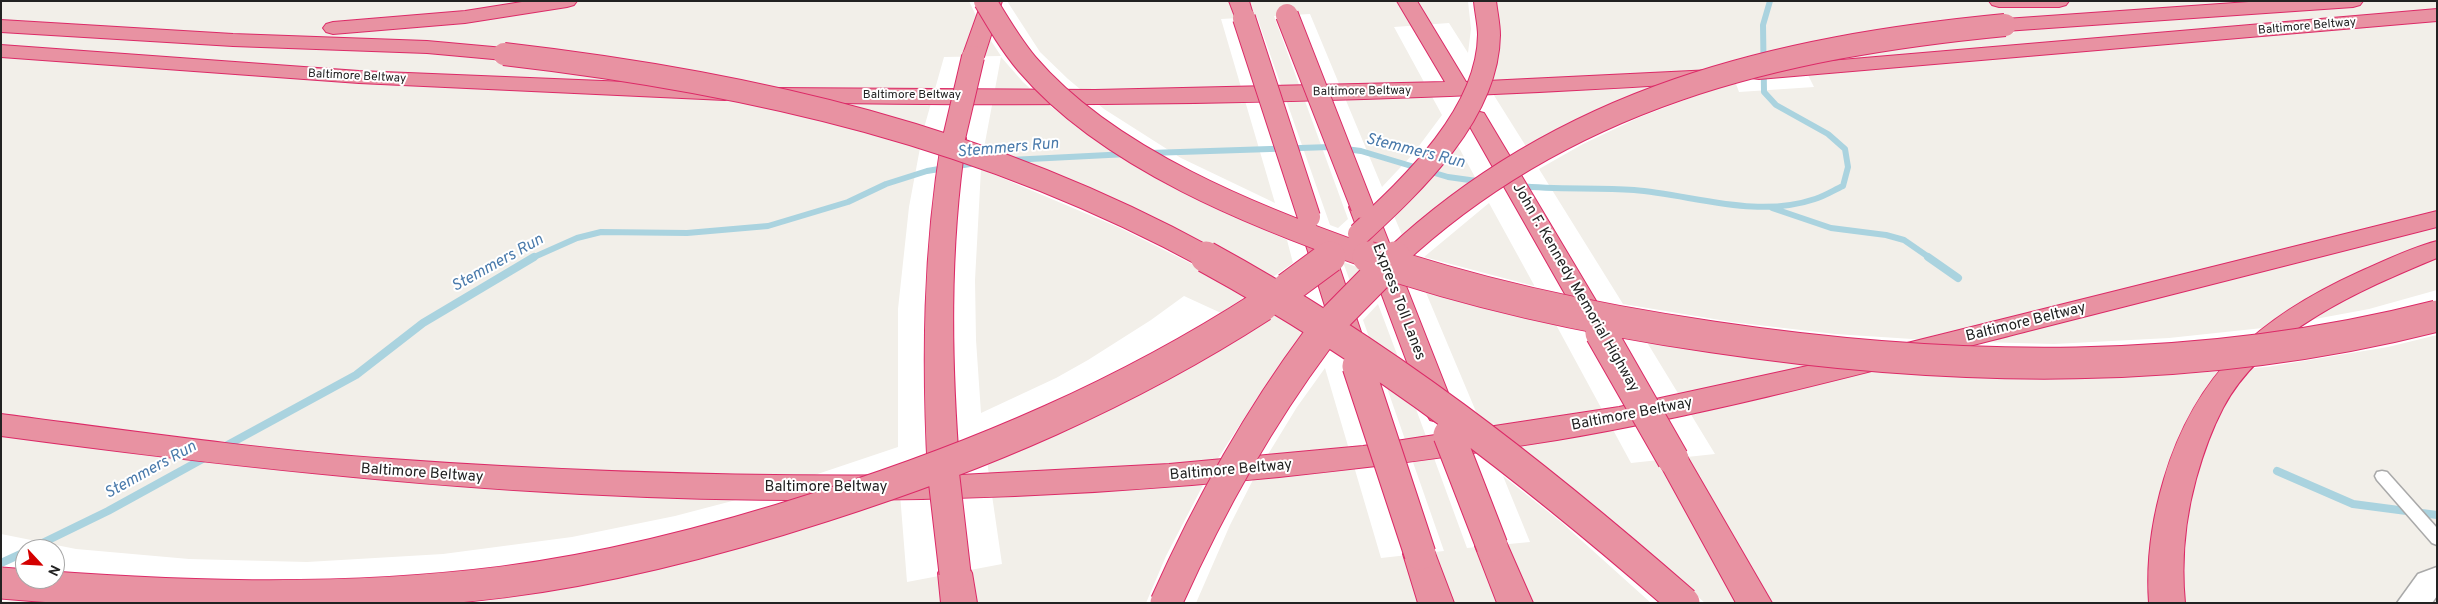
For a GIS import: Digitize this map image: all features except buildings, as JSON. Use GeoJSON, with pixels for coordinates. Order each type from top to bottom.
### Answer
{"type":"FeatureCollection","features":[{"type":"Feature","properties":{"kind":"highway"},"geometry":{"type":"LineString","coordinates":[[102,31],[269,30],[369,26],[474,16],[567,1]]}},
{"type":"Feature","properties":{"kind":"highway"},"geometry":{"type":"LineString","coordinates":[[985,1],[1014,50],[1055,94],[1114,138],[1185,180],[1257,214],[1364,256],[1451,283],[1575,313],[1707,336],[1805,350],[1951,361],[2051,364],[2188,358],[2273,350],[2351,337],[2437,316]]}},
{"type":"Feature","properties":{"kind":"highway"},"geometry":{"type":"LineString","coordinates":[[957,588],[947,516],[941,430],[937,347],[938,300],[945,193],[959,112],[973,57],[992,1]]}},
{"type":"Feature","properties":{"kind":"highway"},"geometry":{"type":"LineString","coordinates":[[1,583],[82,594],[212,601],[366,599],[454,590],[535,580],[666,553],[737,534],[928,471],[1054,420],[1167,364],[1238,322],[1288,288],[1358,234],[1401,194],[1426,167],[1464,113],[1480,79],[1487,53],[1488,21],[1485,1]]}},
{"type":"Feature","properties":{"kind":"highway"},"geometry":{"type":"LineString","coordinates":[[1999,1],[2059,1]]}},
{"type":"Feature","properties":{"kind":"highway"},"geometry":{"type":"LineString","coordinates":[[1166,603],[1195,535],[1221,484],[1251,434],[1303,358],[1360,291],[1418,237],[1466,198],[1537,152],[1599,121],[1693,83],[1779,57],[1844,44],[2005,25],[2353,1]]}},
{"type":"Feature","properties":{"kind":"highway","name":"Express Toll Lanes"},"geometry":{"type":"LineString","coordinates":[[1285,8],[1515,603]]}},
{"type":"Feature","properties":{"kind":"highway"},"geometry":{"type":"LineString","coordinates":[[1241,9],[1436,603]]}},
{"type":"Feature","properties":{"kind":"highway","name":"John F. Kennedy Memorial Highway"},"geometry":{"type":"LineString","coordinates":[[1414,13],[1673,459],[1754,603]]}},
{"type":"Feature","properties":{"kind":"highway","name":"Baltimore Beltway"},"geometry":{"type":"LineString","coordinates":[[1759,73],[2437,15]]}},
{"type":"Feature","properties":{"kind":"highway"},"geometry":{"type":"LineString","coordinates":[[1,26],[233,40],[427,47],[504,54],[664,74],[749,91],[867,119],[979,155],[1128,216],[1262,286],[1393,370],[1523,466],[1634,558],[1684,603]]}},
{"type":"Feature","properties":{"kind":"highway","name":"Baltimore Beltway"},"geometry":{"type":"LineString","coordinates":[[1,51],[387,79],[804,96],[1072,97],[1400,92],[1587,85],[1734,75]]}},
{"type":"Feature","properties":{"kind":"highway","name":"Baltimore Beltway"},"geometry":{"type":"LineString","coordinates":[[1,425],[240,458],[431,475],[592,484],[712,488],[882,488],[1058,482],[1208,474],[1486,440],[1686,405],[1849,368],[2437,219]]}},
{"type":"Feature","properties":{"kind":"highway"},"geometry":{"type":"LineString","coordinates":[[2167,603],[2169,526],[2180,470],[2198,421],[2226,377],[2282,326],[2307,309],[2392,267],[2437,249]]}},
{"type":"Feature","properties":{"kind":"street"},"geometry":{"type":"LineString","coordinates":[[2413,603],[2429,584],[2437,579]]}},
{"type":"Feature","properties":{"kind":"lane"},"geometry":{"type":"LineString","coordinates":[[2382,476],[2437,539]]}},
{"type":"Feature","properties":{"kind":"pier"},"geometry":{"type":"Polygon","coordinates":[[[969,1],[1007,1],[1040,52],[1068,79],[1104,109],[1181,158],[1275,203],[1221,19],[1257,17],[1330,225],[1338,228],[1348,219],[1274,16],[1310,14],[1382,187],[1413,154],[1442,115],[1394,27],[1449,23],[1468,53],[1471,29],[1468,1],[1496,1],[1499,52],[1490,89],[1527,148],[1627,100],[1742,60],[1813,44],[1887,32],[1999,20],[2015,33],[1901,45],[1802,63],[1814,87],[1739,92],[1735,81],[1640,117],[1583,144],[1539,169],[1623,304],[1732,322],[1835,334],[1943,341],[2054,344],[2169,338],[2272,327],[2369,309],[2437,290],[2437,335],[2388,347],[2267,367],[2183,374],[2030,378],[1863,369],[1777,360],[1645,339],[1715,454],[1631,463],[1554,321],[1424,288],[1477,414],[1598,509],[1705,603],[1651,603],[1561,522],[1503,476],[1530,542],[1467,548],[1416,409],[1387,388],[1444,551],[1381,558],[1325,368],[1297,407],[1256,474],[1230,525],[1196,603],[1146,603],[1166,556],[1213,466],[1265,386],[1306,333],[1274,312],[1183,368],[1127,398],[1073,425],[987,461],[1002,564],[907,582],[900,494],[791,532],[657,569],[600,582],[474,603],[1,601],[1,534],[26,539],[15,539],[15,589],[65,589],[65,547],[189,559],[307,562],[443,554],[572,537],[675,516],[755,495],[898,447],[898,309],[909,207],[920,148],[812,116],[686,89],[591,73],[494,62],[510,49],[638,63],[834,103],[924,128],[944,57],[1001,56],[980,24],[969,1]],[[1001,57],[984,148],[1122,203],[1185,233],[1270,279],[1293,263],[1287,240],[1214,208],[1159,180],[1101,144],[1045,102],[1023,82],[1001,57]],[[1457,144],[1426,183],[1394,216],[1402,235],[1476,179],[1457,144]],[[981,169],[975,280],[976,340],[981,413],[1056,378],[1088,360],[1151,320],[1184,296],[1221,313],[1246,296],[1192,264],[1120,228],[981,169]],[[1489,203],[1424,257],[1534,286],[1489,203]],[[1343,262],[1351,284],[1365,270],[1343,262]],[[1378,304],[1363,320],[1370,340],[1397,358],[1378,304]]]}},
{"type":"Feature","properties":{"kind":"waterway","name":"Stemmers Run"},"geometry":{"type":"LineString","coordinates":[[1520,186],[1634,190],[1725,204],[1770,207],[1793,205],[1815,199],[1843,186],[1848,167],[1845,149],[1828,134],[1776,105],[1764,92],[1763,25],[1770,1]]}},
{"type":"Feature","properties":{"kind":"waterway","name":"Stemmers Run"},"geometry":{"type":"LineString","coordinates":[[1150,153],[1330,147],[1361,151],[1448,177],[1484,182]]}},
{"type":"Feature","properties":{"kind":"waterway","name":"Stemmers Run"},"geometry":{"type":"LineString","coordinates":[[1010,160],[1128,154]]}},
{"type":"Feature","properties":{"kind":"waterway","name":"Stemmers Run"},"geometry":{"type":"LineString","coordinates":[[533,257],[577,238],[601,232],[687,233],[768,226],[848,202],[886,184],[927,171],[976,163]]}},
{"type":"Feature","properties":{"kind":"waterway"},"geometry":{"type":"LineString","coordinates":[[1772,208],[1831,228],[1886,235],[1904,240],[1930,258]]}},
{"type":"Feature","properties":{"kind":"waterway","name":"Stemmers Run"},"geometry":{"type":"LineString","coordinates":[[222,448],[356,375],[423,323],[533,257]]}},
{"type":"Feature","properties":{"kind":"waterway"},"geometry":{"type":"LineString","coordinates":[[1928,257],[1958,278]]}},
{"type":"Feature","properties":{"kind":"waterway","name":"Stemmers Run"},"geometry":{"type":"LineString","coordinates":[[51,539],[108,511],[208,456]]}},
{"type":"Feature","properties":{"kind":"waterway"},"geometry":{"type":"LineString","coordinates":[[2277,471],[2353,504],[2437,515]]}},
{"type":"Feature","properties":{"kind":"waterway","name":"Stemmers Run"},"geometry":{"type":"LineString","coordinates":[[1,563],[15,557]]}}]}
